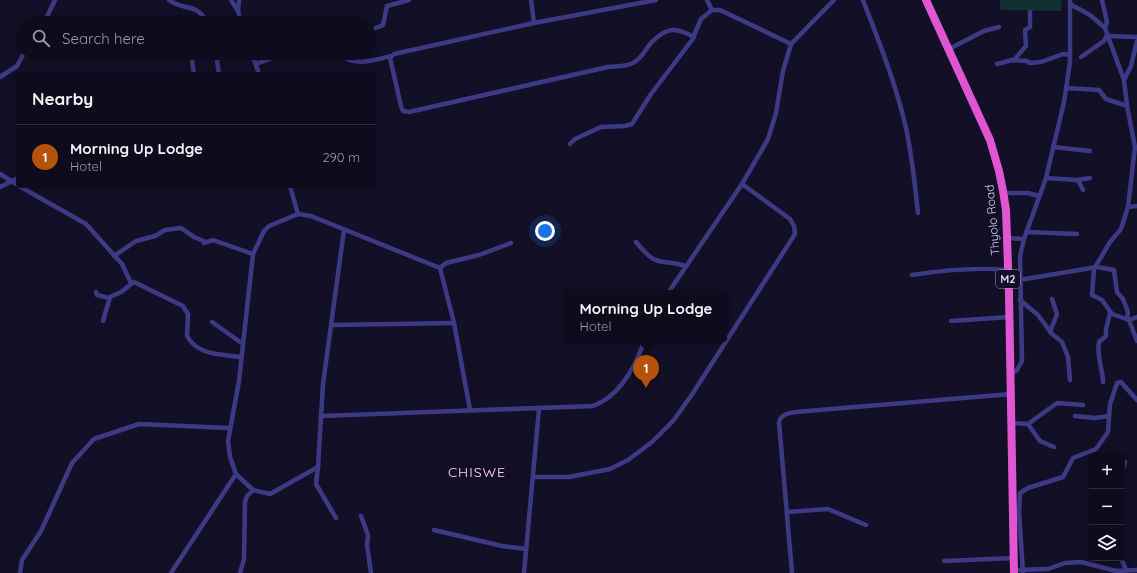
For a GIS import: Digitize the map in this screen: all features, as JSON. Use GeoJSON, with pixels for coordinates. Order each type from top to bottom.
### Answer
{"type":"FeatureCollection","features":[{"type":"Feature","properties":{"kind":"highway","name":"Thyolo Road"},"geometry":{"type":"LineString","coordinates":[[926,0],[990,140],[1004,194],[1008,270],[1011,423],[1016,514],[1017,553],[1014,572]]}},
{"type":"Feature","properties":{"kind":"street"},"geometry":{"type":"LineString","coordinates":[[47,16],[55,0]]}},
{"type":"Feature","properties":{"kind":"street"},"geometry":{"type":"LineString","coordinates":[[169,0],[175,4],[189,6],[202,12],[204,16]]}},
{"type":"Feature","properties":{"kind":"street"},"geometry":{"type":"LineString","coordinates":[[231,0],[239,16]]}},
{"type":"Feature","properties":{"kind":"street"},"geometry":{"type":"LineString","coordinates":[[238,11],[239,0]]}},
{"type":"Feature","properties":{"kind":"street"},"geometry":{"type":"LineString","coordinates":[[376,28],[383,25],[387,6],[410,0]]}},
{"type":"Feature","properties":{"kind":"street"},"geometry":{"type":"LineString","coordinates":[[531,0],[534,23]]}},
{"type":"Feature","properties":{"kind":"street"},"geometry":{"type":"LineString","coordinates":[[376,59],[534,23],[656,0]]}},
{"type":"Feature","properties":{"kind":"street"},"geometry":{"type":"LineString","coordinates":[[707,0],[712,10]]}},
{"type":"Feature","properties":{"kind":"street"},"geometry":{"type":"LineString","coordinates":[[670,290],[742,184],[765,145],[771,130],[783,71],[791,44],[834,0]]}},
{"type":"Feature","properties":{"kind":"street"},"geometry":{"type":"LineString","coordinates":[[863,0],[891,75],[903,119],[913,167],[918,213]]}},
{"type":"Feature","properties":{"kind":"street"},"geometry":{"type":"LineString","coordinates":[[1102,0],[1107,22],[1104,28]]}},
{"type":"Feature","properties":{"kind":"street"},"geometry":{"type":"LineString","coordinates":[[1070,2],[1090,15],[1104,28],[1124,80],[1127,106],[1135,147],[1128,207],[1121,229],[1110,242],[1094,269],[1092,295],[1102,300],[1110,313],[1128,319],[1137,317]]}},
{"type":"Feature","properties":{"kind":"street"},"geometry":{"type":"LineString","coordinates":[[1011,374],[1017,370],[1022,361],[1019,280],[1020,256],[1026,232],[1046,178],[1066,88],[1070,55],[1070,2]]}},
{"type":"Feature","properties":{"kind":"street"},"geometry":{"type":"LineString","coordinates":[[570,144],[575,139],[601,127],[625,126],[632,124],[651,94],[694,37],[701,19],[712,10],[720,10],[791,44]]}},
{"type":"Feature","properties":{"kind":"street"},"geometry":{"type":"LineString","coordinates":[[1014,60],[1026,46],[1025,30],[1030,27],[1030,12]]}},
{"type":"Feature","properties":{"kind":"street"},"geometry":{"type":"LineString","coordinates":[[949,49],[984,31],[999,28]]}},
{"type":"Feature","properties":{"kind":"street"},"geometry":{"type":"LineString","coordinates":[[391,56],[401,106],[403,111],[409,112],[608,67],[629,65],[637,61],[652,41],[669,30],[678,29],[694,37]]}},
{"type":"Feature","properties":{"kind":"street"},"geometry":{"type":"LineString","coordinates":[[1107,35],[1137,37]]}},
{"type":"Feature","properties":{"kind":"street"},"geometry":{"type":"LineString","coordinates":[[1081,57],[1104,41],[1107,35]]}},
{"type":"Feature","properties":{"kind":"street"},"geometry":{"type":"LineString","coordinates":[[1124,80],[1131,66],[1137,41]]}},
{"type":"Feature","properties":{"kind":"street"},"geometry":{"type":"LineString","coordinates":[[997,64],[1014,60],[1027,61],[1029,63],[1041,62],[1063,54],[1070,55]]}},
{"type":"Feature","properties":{"kind":"street"},"geometry":{"type":"LineString","coordinates":[[0,77],[17,66],[20,60]]}},
{"type":"Feature","properties":{"kind":"street"},"geometry":{"type":"LineString","coordinates":[[192,60],[194,72]]}},
{"type":"Feature","properties":{"kind":"street"},"geometry":{"type":"LineString","coordinates":[[217,60],[219,72]]}},
{"type":"Feature","properties":{"kind":"street"},"geometry":{"type":"LineString","coordinates":[[255,60],[258,72]]}},
{"type":"Feature","properties":{"kind":"street"},"geometry":{"type":"LineString","coordinates":[[256,64],[267,60]]}},
{"type":"Feature","properties":{"kind":"street"},"geometry":{"type":"LineString","coordinates":[[346,60],[356,62],[368,60]]}},
{"type":"Feature","properties":{"kind":"street"},"geometry":{"type":"LineString","coordinates":[[1066,88],[1099,90],[1106,99],[1127,106]]}},
{"type":"Feature","properties":{"kind":"street"},"geometry":{"type":"LineString","coordinates":[[1053,147],[1090,151]]}},
{"type":"Feature","properties":{"kind":"street"},"geometry":{"type":"LineString","coordinates":[[0,174],[16,184]]}},
{"type":"Feature","properties":{"kind":"street"},"geometry":{"type":"LineString","coordinates":[[1046,178],[1076,180],[1090,178]]}},
{"type":"Feature","properties":{"kind":"street"},"geometry":{"type":"LineString","coordinates":[[0,187],[16,179]]}},
{"type":"Feature","properties":{"kind":"street"},"geometry":{"type":"LineString","coordinates":[[1076,180],[1079,182],[1083,190]]}},
{"type":"Feature","properties":{"kind":"street"},"geometry":{"type":"LineString","coordinates":[[727,338],[795,234],[794,226],[790,219],[742,184]]}},
{"type":"Feature","properties":{"kind":"street"},"geometry":{"type":"LineString","coordinates":[[23,188],[86,224],[122,264],[132,283]]}},
{"type":"Feature","properties":{"kind":"street"},"geometry":{"type":"LineString","coordinates":[[291,188],[298,214]]}},
{"type":"Feature","properties":{"kind":"street"},"geometry":{"type":"LineString","coordinates":[[1004,194],[1028,193],[1039,196]]}},
{"type":"Feature","properties":{"kind":"street"},"geometry":{"type":"LineString","coordinates":[[1128,207],[1137,206]]}},
{"type":"Feature","properties":{"kind":"street"},"geometry":{"type":"LineString","coordinates":[[318,467],[270,494],[253,490],[236,474],[230,453],[229,428],[234,410],[242,357],[253,254],[264,231],[269,226],[298,214],[310,216],[440,268]]}},
{"type":"Feature","properties":{"kind":"street"},"geometry":{"type":"LineString","coordinates":[[114,256],[136,241],[155,236],[165,230],[181,228],[204,243],[213,240],[253,254]]}},
{"type":"Feature","properties":{"kind":"street"},"geometry":{"type":"LineString","coordinates":[[336,518],[318,488],[316,481],[323,384],[344,230]]}},
{"type":"Feature","properties":{"kind":"street"},"geometry":{"type":"LineString","coordinates":[[1026,232],[1077,234]]}},
{"type":"Feature","properties":{"kind":"street"},"geometry":{"type":"LineString","coordinates":[[1007,238],[1024,239]]}},
{"type":"Feature","properties":{"kind":"street"},"geometry":{"type":"LineString","coordinates":[[636,242],[649,258],[655,261],[686,266]]}},
{"type":"Feature","properties":{"kind":"street"},"geometry":{"type":"LineString","coordinates":[[440,268],[446,263],[480,255],[511,243]]}},
{"type":"Feature","properties":{"kind":"street"},"geometry":{"type":"LineString","coordinates":[[1019,280],[1094,269],[1097,267],[1114,270],[1117,292],[1123,299],[1128,312],[1128,319],[1137,340]]}},
{"type":"Feature","properties":{"kind":"street"},"geometry":{"type":"LineString","coordinates":[[440,268],[454,323],[470,410]]}},
{"type":"Feature","properties":{"kind":"street"},"geometry":{"type":"LineString","coordinates":[[912,275],[986,268],[1008,270]]}},
{"type":"Feature","properties":{"kind":"street"},"geometry":{"type":"LineString","coordinates":[[96,292],[97,295],[109,298],[122,292],[132,283],[138,283],[183,306],[188,314],[187,336],[195,346],[212,353],[242,357]]}},
{"type":"Feature","properties":{"kind":"street"},"geometry":{"type":"LineString","coordinates":[[103,321],[109,298]]}},
{"type":"Feature","properties":{"kind":"street"},"geometry":{"type":"LineString","coordinates":[[1050,332],[1056,314],[1052,299]]}},
{"type":"Feature","properties":{"kind":"street"},"geometry":{"type":"LineString","coordinates":[[1020,300],[1038,315],[1050,332],[1062,342],[1067,353],[1070,380]]}},
{"type":"Feature","properties":{"kind":"street"},"geometry":{"type":"LineString","coordinates":[[1103,382],[1103,372],[1097,351],[1099,342],[1106,336],[1110,313]]}},
{"type":"Feature","properties":{"kind":"street"},"geometry":{"type":"LineString","coordinates":[[951,321],[1009,317]]}},
{"type":"Feature","properties":{"kind":"street"},"geometry":{"type":"LineString","coordinates":[[212,322],[243,344]]}},
{"type":"Feature","properties":{"kind":"street"},"geometry":{"type":"LineString","coordinates":[[332,325],[454,323]]}},
{"type":"Feature","properties":{"kind":"street"},"geometry":{"type":"LineString","coordinates":[[321,416],[592,406],[603,400],[633,370],[643,342]]}},
{"type":"Feature","properties":{"kind":"street"},"geometry":{"type":"LineString","coordinates":[[533,477],[569,477],[610,469],[641,451],[673,421],[725,342]]}},
{"type":"Feature","properties":{"kind":"street"},"geometry":{"type":"LineString","coordinates":[[1016,514],[1019,498],[1023,490],[1062,476],[1073,458],[1097,447],[1109,428],[1110,404],[1117,383],[1121,382],[1137,400]]}},
{"type":"Feature","properties":{"kind":"street"},"geometry":{"type":"LineString","coordinates":[[792,573],[779,422],[782,416],[807,411],[1011,394]]}},
{"type":"Feature","properties":{"kind":"street"},"geometry":{"type":"LineString","coordinates":[[1011,423],[1028,424],[1057,403],[1082,405]]}},
{"type":"Feature","properties":{"kind":"street"},"geometry":{"type":"LineString","coordinates":[[524,573],[539,409]]}},
{"type":"Feature","properties":{"kind":"street"},"geometry":{"type":"LineString","coordinates":[[1075,416],[1095,418],[1109,416]]}},
{"type":"Feature","properties":{"kind":"street"},"geometry":{"type":"LineString","coordinates":[[20,573],[22,560],[41,531],[72,463],[94,439],[139,424],[229,428]]}},
{"type":"Feature","properties":{"kind":"street"},"geometry":{"type":"LineString","coordinates":[[1028,424],[1040,441],[1054,447]]}},
{"type":"Feature","properties":{"kind":"street"},"geometry":{"type":"LineString","coordinates":[[171,573],[236,474]]}},
{"type":"Feature","properties":{"kind":"street"},"geometry":{"type":"LineString","coordinates":[[240,573],[244,559],[245,502],[247,496],[253,490]]}},
{"type":"Feature","properties":{"kind":"street"},"geometry":{"type":"LineString","coordinates":[[787,512],[828,509],[866,525]]}},
{"type":"Feature","properties":{"kind":"street"},"geometry":{"type":"LineString","coordinates":[[360,516],[368,535],[367,545],[371,573]]}},
{"type":"Feature","properties":{"kind":"street"},"geometry":{"type":"LineString","coordinates":[[434,530],[502,546],[526,549]]}},
{"type":"Feature","properties":{"kind":"street"},"geometry":{"type":"LineString","coordinates":[[944,561],[1017,553],[1023,571]]}},
{"type":"Feature","properties":{"kind":"street"},"geometry":{"type":"LineString","coordinates":[[1122,561],[1126,570]]}},
{"type":"Feature","properties":{"kind":"street"},"geometry":{"type":"LineString","coordinates":[[1014,572],[1048,569],[1065,563],[1081,562],[1116,571],[1137,570]]}},
{"type":"Feature","properties":{"kind":"green space"},"geometry":{"type":"Polygon","coordinates":[[[1000,0],[1062,0],[1061,11],[1000,10],[1000,0]]]}},
{"type":"Feature","properties":{"kind":"place","name":"Morning Up Lodge"},"geometry":{"type":"Point","coordinates":[646,388]}},
{"type":"Feature","properties":{"kind":"district","name":"CHISWE"},"geometry":{"type":"Point","coordinates":[477,472]}}]}
